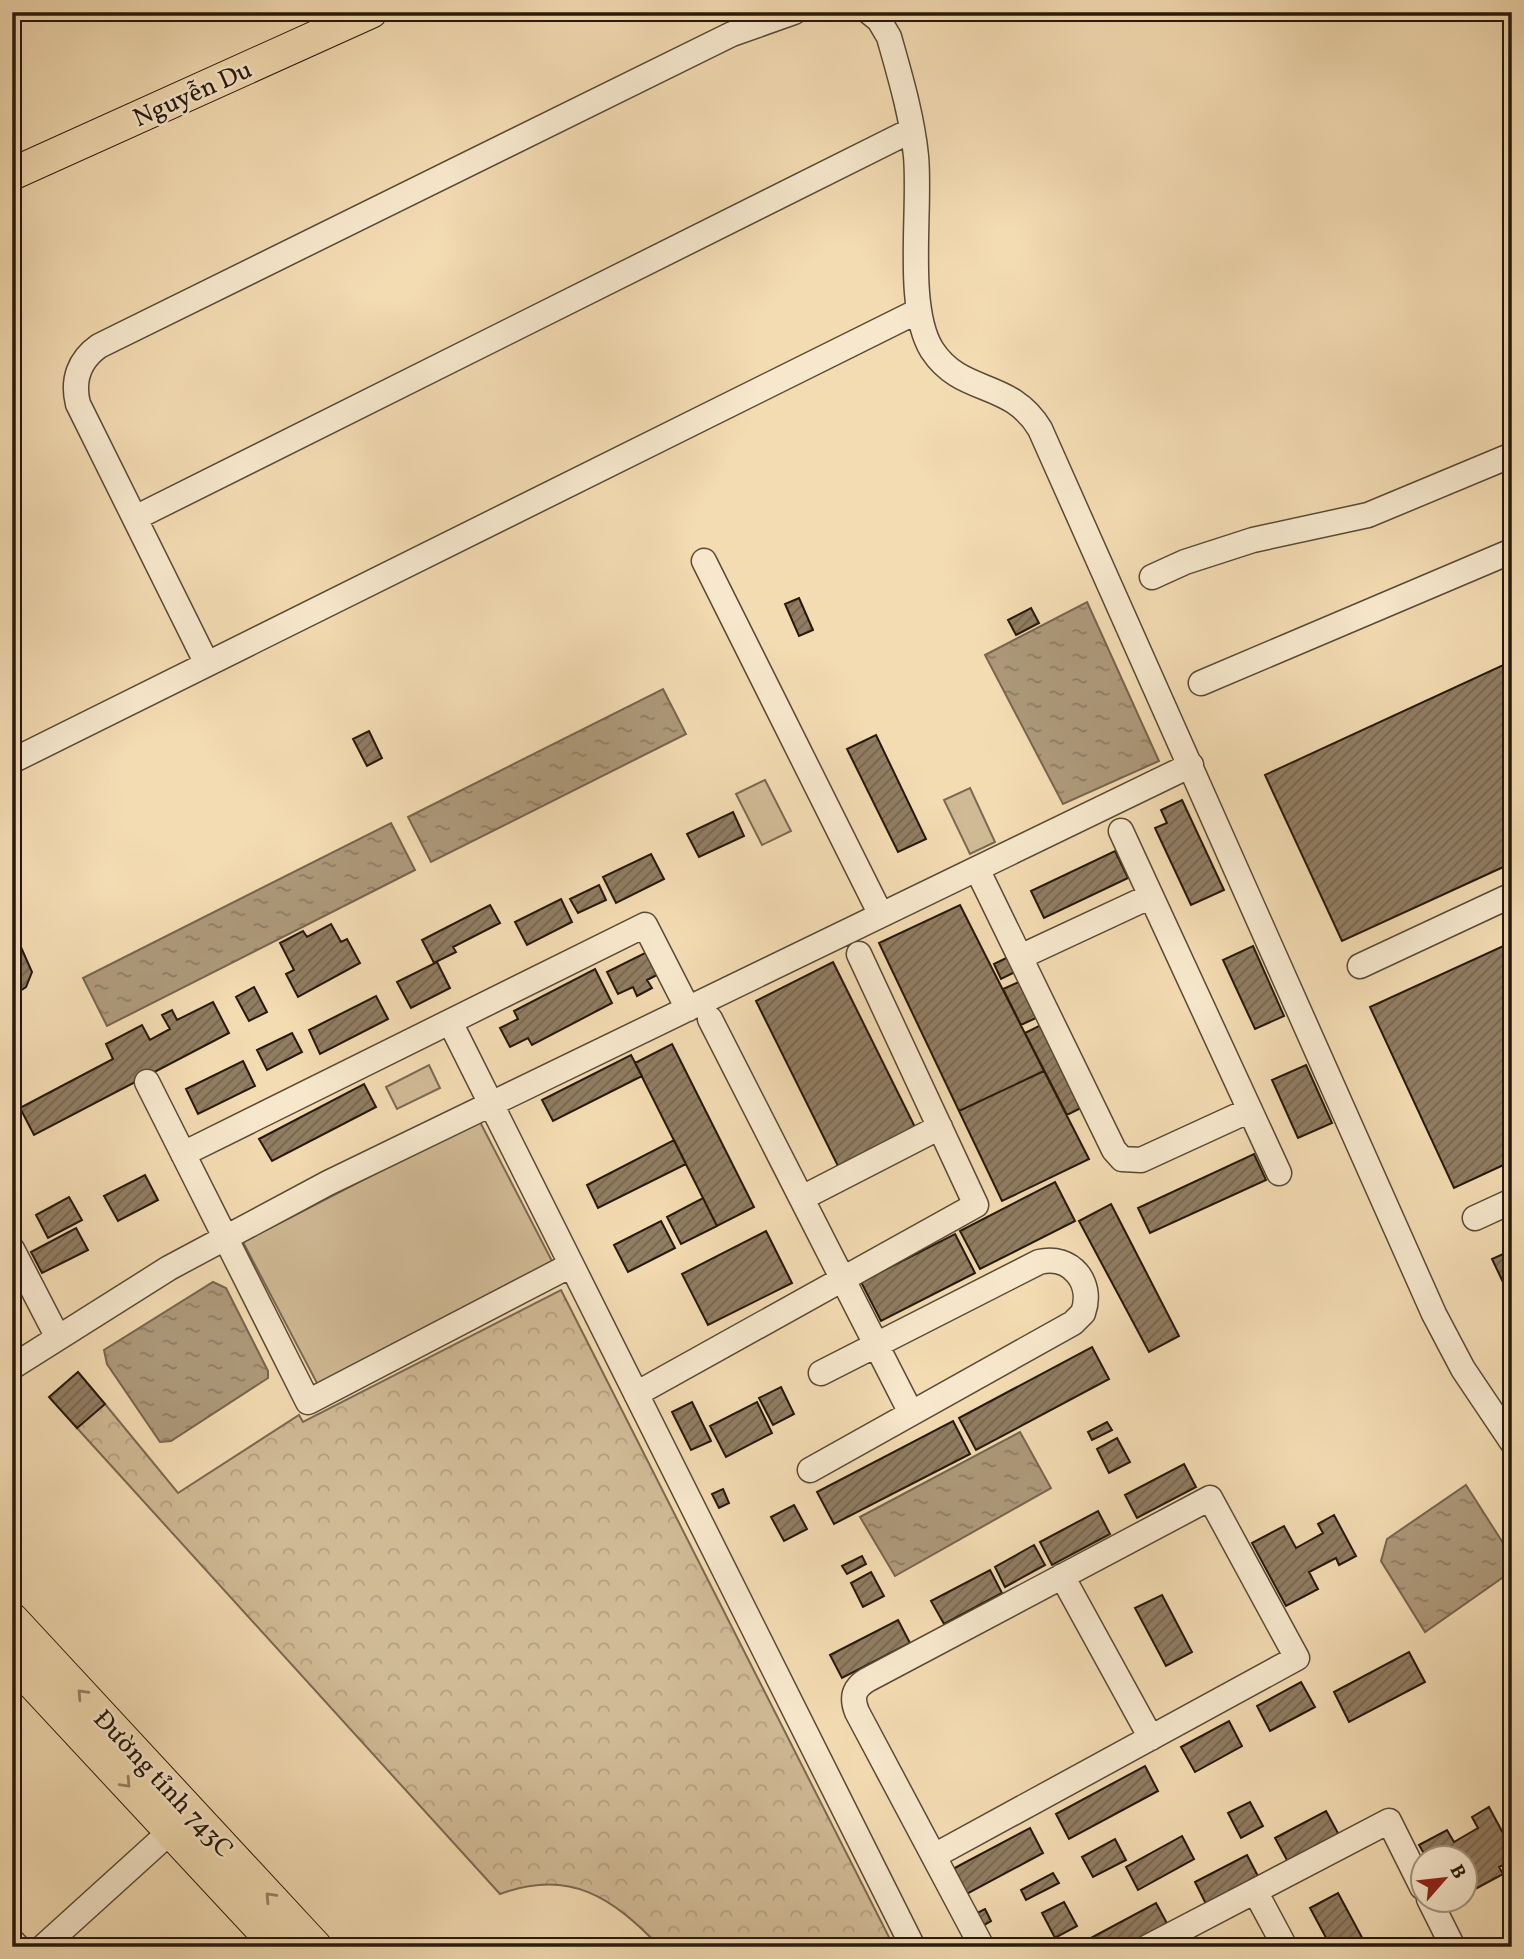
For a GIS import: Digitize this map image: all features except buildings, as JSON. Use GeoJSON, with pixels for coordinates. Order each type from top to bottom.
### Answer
{"type":"FeatureCollection","features":[{"type":"Feature","properties":{"kind":"main road","name":"Nguyễn Du"},"geometry":{"type":"LineString","coordinates":[[12,174],[371,12]]}},
{"type":"Feature","properties":{"kind":"main road","name":"Đường tỉnh 743C"},"geometry":{"type":"LineString","coordinates":[[12,1619],[316,1947]]}},
{"type":"Feature","properties":{"kind":"main road","name":"Đường tỉnh 743C"},"geometry":{"type":"LineString","coordinates":[[12,1661],[278,1947]]}},
{"type":"Feature","properties":{"kind":"street"},"geometry":{"type":"LineString","coordinates":[[207,664],[78,404],[77,374],[92,351],[732,34],[794,12]]}},
{"type":"Feature","properties":{"kind":"street"},"geometry":{"type":"LineString","coordinates":[[869,12],[879,20],[889,37],[912,130],[919,191],[918,311],[929,344],[951,371],[975,385],[1010,396],[1034,419],[1191,765],[1434,1314],[1463,1369],[1512,1442]]}},
{"type":"Feature","properties":{"kind":"street"},"geometry":{"type":"LineString","coordinates":[[135,518],[912,130]]}},
{"type":"Feature","properties":{"kind":"street"},"geometry":{"type":"LineString","coordinates":[[12,761],[918,311]]}},
{"type":"Feature","properties":{"kind":"street"},"geometry":{"type":"LineString","coordinates":[[1152,577],[1185,562],[1253,540],[1368,515],[1512,455]]}},
{"type":"Feature","properties":{"kind":"street"},"geometry":{"type":"LineString","coordinates":[[1201,683],[1512,551]]}},
{"type":"Feature","properties":{"kind":"street"},"geometry":{"type":"LineString","coordinates":[[704,561],[881,915]]}},
{"type":"Feature","properties":{"kind":"street"},"geometry":{"type":"LineString","coordinates":[[12,1367],[58,1336],[225,1237],[491,1104],[699,1014],[881,915],[1191,765]]}},
{"type":"Feature","properties":{"kind":"street"},"geometry":{"type":"LineString","coordinates":[[1121,831],[1279,1173]]}},
{"type":"Feature","properties":{"kind":"street"},"geometry":{"type":"LineString","coordinates":[[977,869],[1114,1150],[1122,1159],[1141,1160],[1250,1110]]}},
{"type":"Feature","properties":{"kind":"street"},"geometry":{"type":"LineString","coordinates":[[1360,966],[1512,895]]}},
{"type":"Feature","properties":{"kind":"street"},"geometry":{"type":"LineString","coordinates":[[1020,957],[1151,896]]}},
{"type":"Feature","properties":{"kind":"street"},"geometry":{"type":"LineString","coordinates":[[183,1154],[645,925],[699,1014],[802,1198],[911,1413]]}},
{"type":"Feature","properties":{"kind":"street"},"geometry":{"type":"LineString","coordinates":[[636,1394],[976,1205],[859,954]]}},
{"type":"Feature","properties":{"kind":"street"},"geometry":{"type":"LineString","coordinates":[[450,1022],[913,1947]]}},
{"type":"Feature","properties":{"kind":"street"},"geometry":{"type":"LineString","coordinates":[[147,1082],[308,1402],[571,1265]]}},
{"type":"Feature","properties":{"kind":"street"},"geometry":{"type":"LineString","coordinates":[[802,1198],[940,1127]]}},
{"type":"Feature","properties":{"kind":"street"},"geometry":{"type":"LineString","coordinates":[[1475,1218],[1512,1201]]}},
{"type":"Feature","properties":{"kind":"street"},"geometry":{"type":"LineString","coordinates":[[12,1250],[58,1336]]}},
{"type":"Feature","properties":{"kind":"street"},"geometry":{"type":"LineString","coordinates":[[810,1470],[1073,1323],[1083,1313],[1086,1305],[1083,1282],[1074,1269],[1061,1261],[1040,1262],[821,1373]]}},
{"type":"Feature","properties":{"kind":"street"},"geometry":{"type":"LineString","coordinates":[[934,1856],[1297,1658],[1210,1498],[867,1679],[856,1689],[853,1700],[857,1712],[982,1947]]}},
{"type":"Feature","properties":{"kind":"street"},"geometry":{"type":"LineString","coordinates":[[1062,1576],[1151,1738]]}},
{"type":"Feature","properties":{"kind":"street"},"geometry":{"type":"LineString","coordinates":[[1147,1947],[1389,1821],[1408,1858]]}},
{"type":"Feature","properties":{"kind":"street"},"geometry":{"type":"LineString","coordinates":[[43,1947],[171,1832]]}},
{"type":"Feature","properties":{"kind":"street"},"geometry":{"type":"LineString","coordinates":[[1255,1891],[1285,1947]]}},
{"type":"Feature","properties":{"kind":"street"},"geometry":{"type":"LineString","coordinates":[[1436,1913],[1451,1945],[1447,1947]]}},
{"type":"Feature","properties":{"kind":"street"},"geometry":{"type":"LineString","coordinates":[[12,1941],[18,1947]]}},
{"type":"Feature","properties":{"kind":"green space"},"geometry":{"type":"Polygon","coordinates":[[[765,780],[791,831],[762,845],[736,794],[765,780]]]}},
{"type":"Feature","properties":{"kind":"green space"},"geometry":{"type":"Polygon","coordinates":[[[970,788],[995,842],[970,854],[944,800],[970,788]]]}},
{"type":"Feature","properties":{"kind":"green space"},"geometry":{"type":"Polygon","coordinates":[[[429,1065],[440,1088],[397,1109],[386,1087],[429,1065]]]}},
{"type":"Feature","properties":{"kind":"green space"},"geometry":{"type":"Polygon","coordinates":[[[479,1120],[553,1263],[318,1385],[243,1242],[479,1120]]]}},
{"type":"Feature","properties":{"kind":"green space"},"geometry":{"type":"Polygon","coordinates":[[[561,1290],[894,1947],[660,1947],[625,1914],[589,1892],[548,1884],[500,1894],[77,1428],[105,1404],[178,1493],[299,1415],[303,1422],[561,1290]]]}},
{"type":"Feature","properties":{"kind":"water"},"geometry":{"type":"Polygon","coordinates":[[[1087,602],[1159,761],[1063,804],[985,655],[1087,602]]]}},
{"type":"Feature","properties":{"kind":"water"},"geometry":{"type":"Polygon","coordinates":[[[663,689],[686,734],[431,862],[408,817],[663,689]]]}},
{"type":"Feature","properties":{"kind":"water"},"geometry":{"type":"Polygon","coordinates":[[[391,823],[415,870],[107,1026],[83,978],[391,823]]]}},
{"type":"Feature","properties":{"kind":"water"},"geometry":{"type":"Polygon","coordinates":[[[213,1282],[226,1288],[268,1371],[268,1378],[171,1441],[160,1442],[107,1364],[104,1350],[213,1282]]]}},
{"type":"Feature","properties":{"kind":"water"},"geometry":{"type":"Polygon","coordinates":[[[1020,1432],[1051,1488],[895,1576],[860,1517],[1020,1432]]]}},
{"type":"Feature","properties":{"kind":"water"},"geometry":{"type":"Polygon","coordinates":[[[1466,1485],[1512,1557],[1512,1571],[1425,1632],[1381,1561],[1387,1539],[1466,1485]]]}}]}
